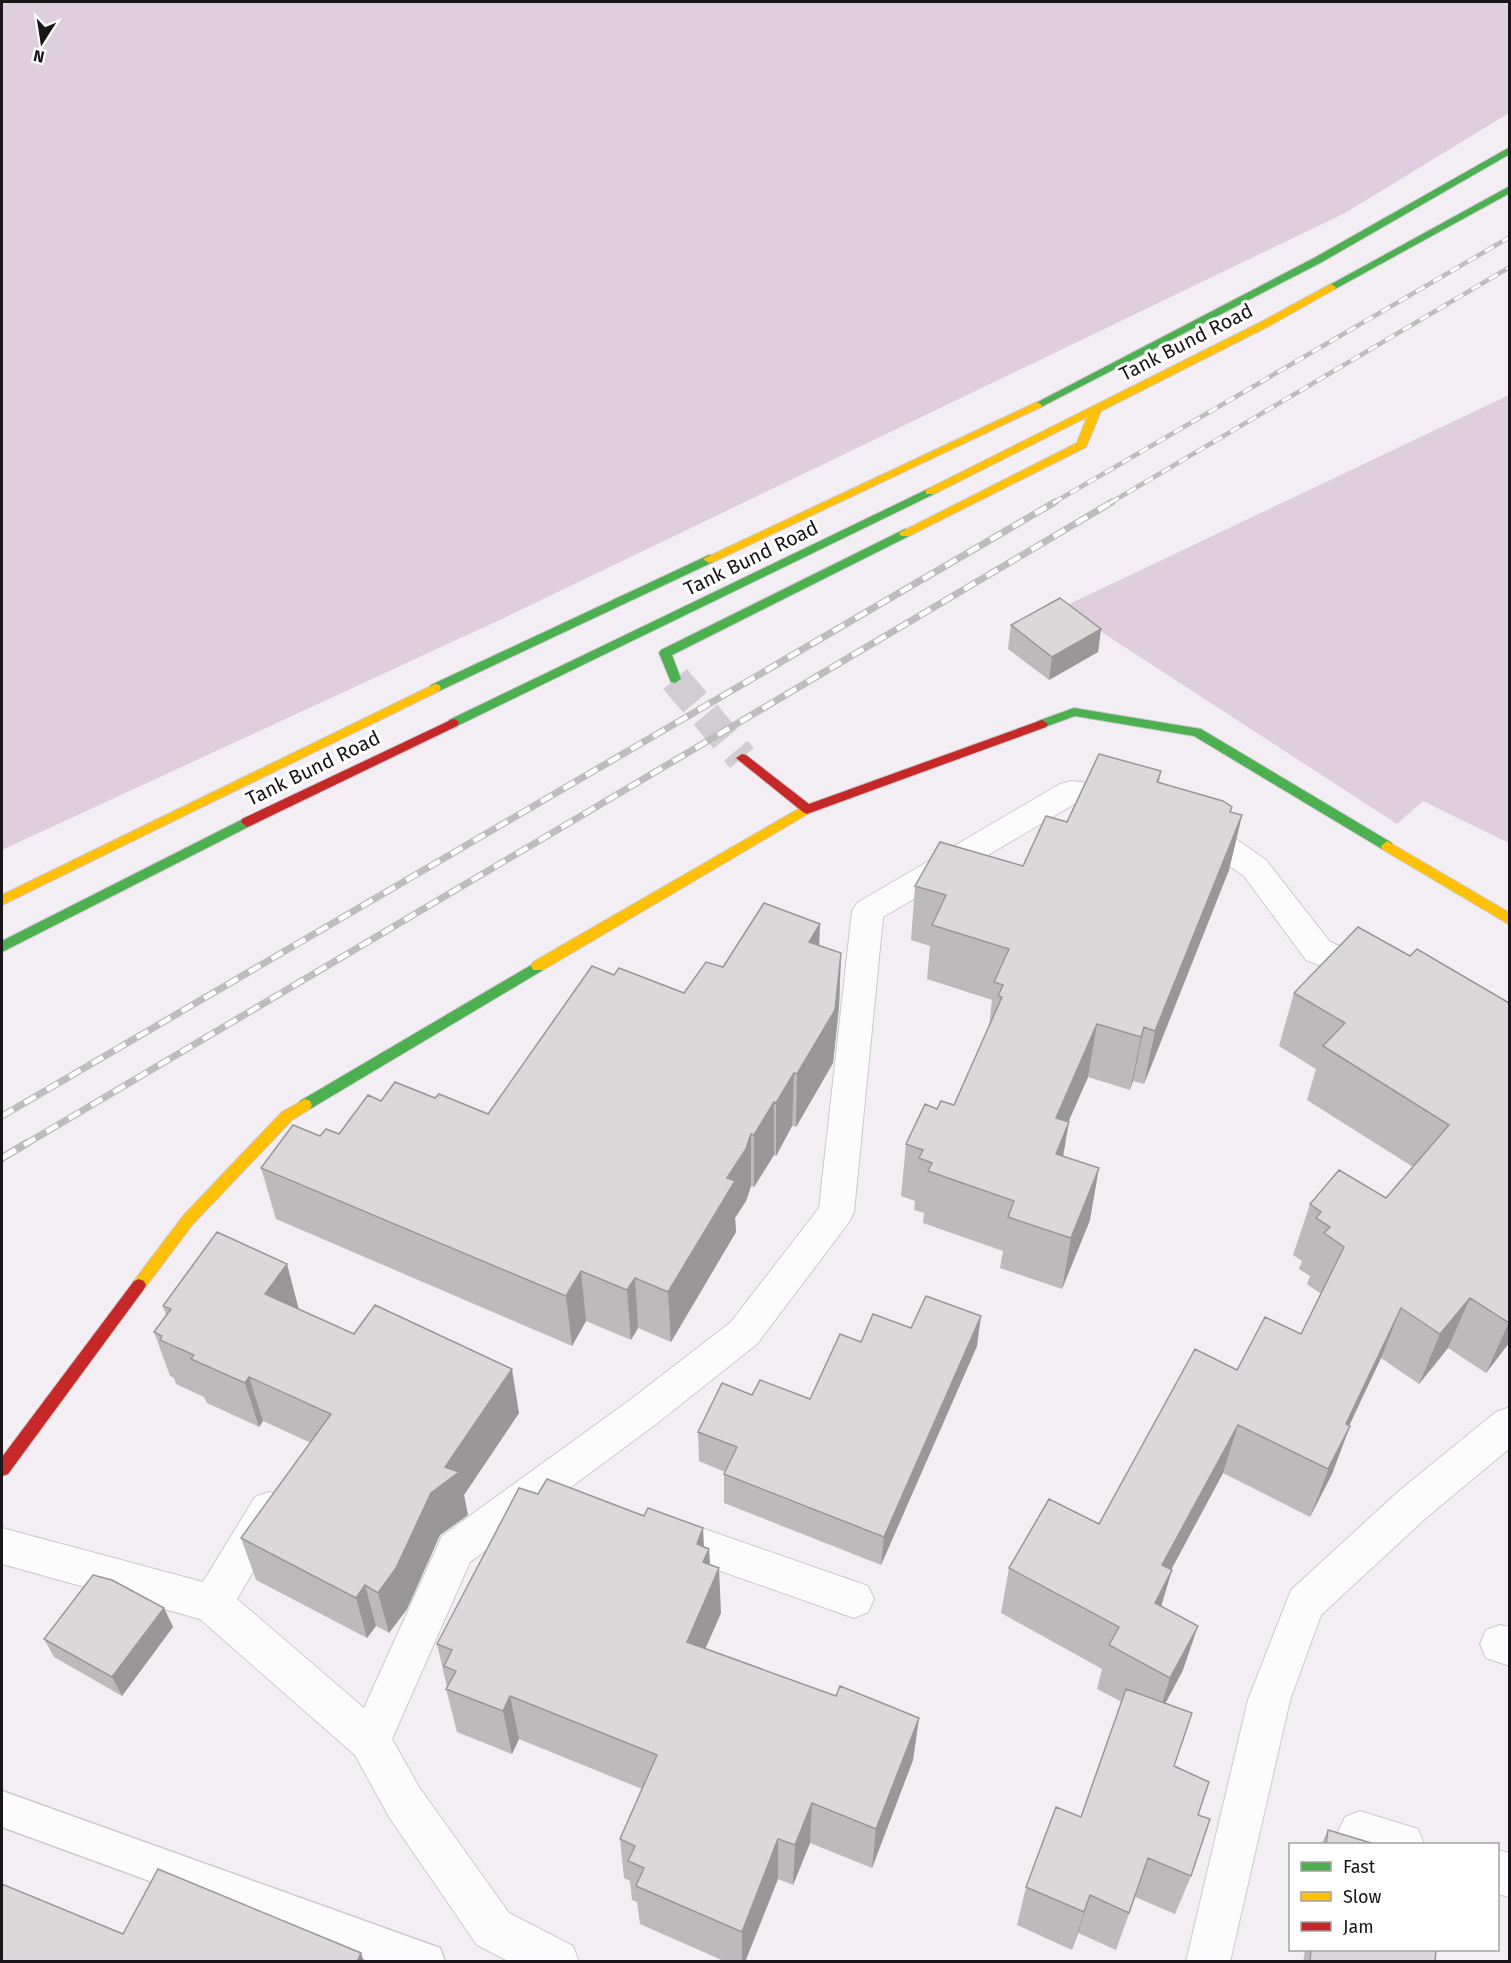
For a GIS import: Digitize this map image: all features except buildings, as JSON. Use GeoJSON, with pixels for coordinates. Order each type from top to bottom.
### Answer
{"type":"FeatureCollection","features":[{"type":"Feature","properties":{"kind":"main road","name":"Tank Bund Road"},"geometry":{"type":"LineString","coordinates":[[2,900],[472,670],[1032,408],[1318,260],[1509,150]]}},
{"type":"Feature","properties":{"kind":"main road","name":"Tank Bund Road"},"geometry":{"type":"LineString","coordinates":[[2,947],[249,821],[887,514],[1265,324],[1509,189]]}},
{"type":"Feature","properties":{"kind":"main road"},"geometry":{"type":"LineString","coordinates":[[675,679],[665,653],[1082,445],[1096,409]]}},
{"type":"Feature","properties":{"kind":"main road"},"geometry":{"type":"LineString","coordinates":[[2,1469],[188,1220],[287,1116],[807,809],[1074,712],[1197,732],[1509,920]]}},
{"type":"Feature","properties":{"kind":"main road"},"geometry":{"type":"LineString","coordinates":[[742,758],[807,809]]}},
{"type":"Feature","properties":{"kind":"street"},"geometry":{"type":"LineString","coordinates":[[370,1741],[456,1549],[538,1490],[744,1333],[836,1212],[868,912],[1071,792],[1163,805],[1255,868],[1318,951],[1402,984]]}},
{"type":"Feature","properties":{"kind":"street"},"geometry":{"type":"LineString","coordinates":[[1208,1962],[1269,1700],[1305,1603],[1413,1504],[1509,1424]]}},
{"type":"Feature","properties":{"kind":"street"},"geometry":{"type":"LineString","coordinates":[[538,1490],[583,1505]]}},
{"type":"Feature","properties":{"kind":"street"},"geometry":{"type":"LineString","coordinates":[[212,1603],[276,1500]]}},
{"type":"Feature","properties":{"kind":"street"},"geometry":{"type":"LineString","coordinates":[[628,1521],[854,1599]]}},
{"type":"Feature","properties":{"kind":"street"},"geometry":{"type":"LineString","coordinates":[[2,1546],[212,1603],[370,1741],[404,1802],[493,1929],[557,1962]]}},
{"type":"Feature","properties":{"kind":"street"},"geometry":{"type":"LineString","coordinates":[[1360,1832],[1396,1843]]}},
{"type":"Feature","properties":{"kind":"lane"},"geometry":{"type":"LineString","coordinates":[[2,1809],[426,1962]]}},
{"type":"Feature","properties":{"kind":"shaded area"},"geometry":{"type":"Polygon","coordinates":[[[2,2],[1509,2],[1509,113],[1345,213],[506,617],[2,850],[2,2]]]}},
{"type":"Feature","properties":{"kind":"shaded area"},"geometry":{"type":"Polygon","coordinates":[[[1509,395],[1509,843],[1423,801],[1397,824],[1063,607],[1509,395]]]}},
{"type":"Feature","properties":{"kind":"tunnel"},"geometry":{"type":"LineString","coordinates":[[675,679],[742,758]]}},
{"type":"Feature","properties":{"kind":"railway"},"geometry":{"type":"LineString","coordinates":[[1053,503],[1510,237]]}},
{"type":"Feature","properties":{"kind":"railway"},"geometry":{"type":"LineString","coordinates":[[1110,503],[1510,267]]}},
{"type":"Feature","properties":{"kind":"railway"},"geometry":{"type":"LineString","coordinates":[[2,1116],[1055,502]]}},
{"type":"Feature","properties":{"kind":"railway"},"geometry":{"type":"LineString","coordinates":[[24,1145],[1112,502]]}},
{"type":"Feature","properties":{"kind":"railway"},"geometry":{"type":"LineString","coordinates":[[2,1158],[27,1143]]}},
{"type":"Feature","properties":{"kind":"traffic: fast"},"geometry":{"type":"LineString","coordinates":[[1037,405],[1318,260],[1510,150]]}},
{"type":"Feature","properties":{"kind":"traffic: fast"},"geometry":{"type":"LineString","coordinates":[[1331,287],[1510,189]]}},
{"type":"Feature","properties":{"kind":"traffic: fast"},"geometry":{"type":"LineString","coordinates":[[453,723],[930,492]]}},
{"type":"Feature","properties":{"kind":"traffic: fast"},"geometry":{"type":"LineString","coordinates":[[675,679],[665,653],[905,533]]}},
{"type":"Feature","properties":{"kind":"traffic: fast"},"geometry":{"type":"LineString","coordinates":[[435,688],[709,559]]}},
{"type":"Feature","properties":{"kind":"traffic: fast"},"geometry":{"type":"LineString","coordinates":[[1042,724],[1074,712],[1197,732],[1387,846]]}},
{"type":"Feature","properties":{"kind":"traffic: fast"},"geometry":{"type":"LineString","coordinates":[[2,947],[247,822]]}},
{"type":"Feature","properties":{"kind":"traffic: fast"},"geometry":{"type":"LineString","coordinates":[[305,1105],[538,966]]}},
{"type":"Feature","properties":{"kind":"traffic: slow"},"geometry":{"type":"LineString","coordinates":[[930,492],[1265,324],[1331,287]]}},
{"type":"Feature","properties":{"kind":"traffic: slow"},"geometry":{"type":"LineString","coordinates":[[709,559],[1037,405]]}},
{"type":"Feature","properties":{"kind":"traffic: slow"},"geometry":{"type":"LineString","coordinates":[[905,533],[1082,445],[1096,409]]}},
{"type":"Feature","properties":{"kind":"traffic: slow"},"geometry":{"type":"LineString","coordinates":[[2,900],[435,688]]}},
{"type":"Feature","properties":{"kind":"traffic: slow"},"geometry":{"type":"LineString","coordinates":[[538,966],[807,809]]}},
{"type":"Feature","properties":{"kind":"traffic: slow"},"geometry":{"type":"LineString","coordinates":[[1387,846],[1510,920]]}},
{"type":"Feature","properties":{"kind":"traffic: slow"},"geometry":{"type":"LineString","coordinates":[[139,1285],[188,1220],[287,1116],[305,1105]]}},
{"type":"Feature","properties":{"kind":"traffic: jam"},"geometry":{"type":"LineString","coordinates":[[247,822],[453,723]]}},
{"type":"Feature","properties":{"kind":"traffic: jam"},"geometry":{"type":"LineString","coordinates":[[742,758],[807,809],[1042,724]]}},
{"type":"Feature","properties":{"kind":"traffic: jam"},"geometry":{"type":"LineString","coordinates":[[2,1469],[139,1285]]}}]}
